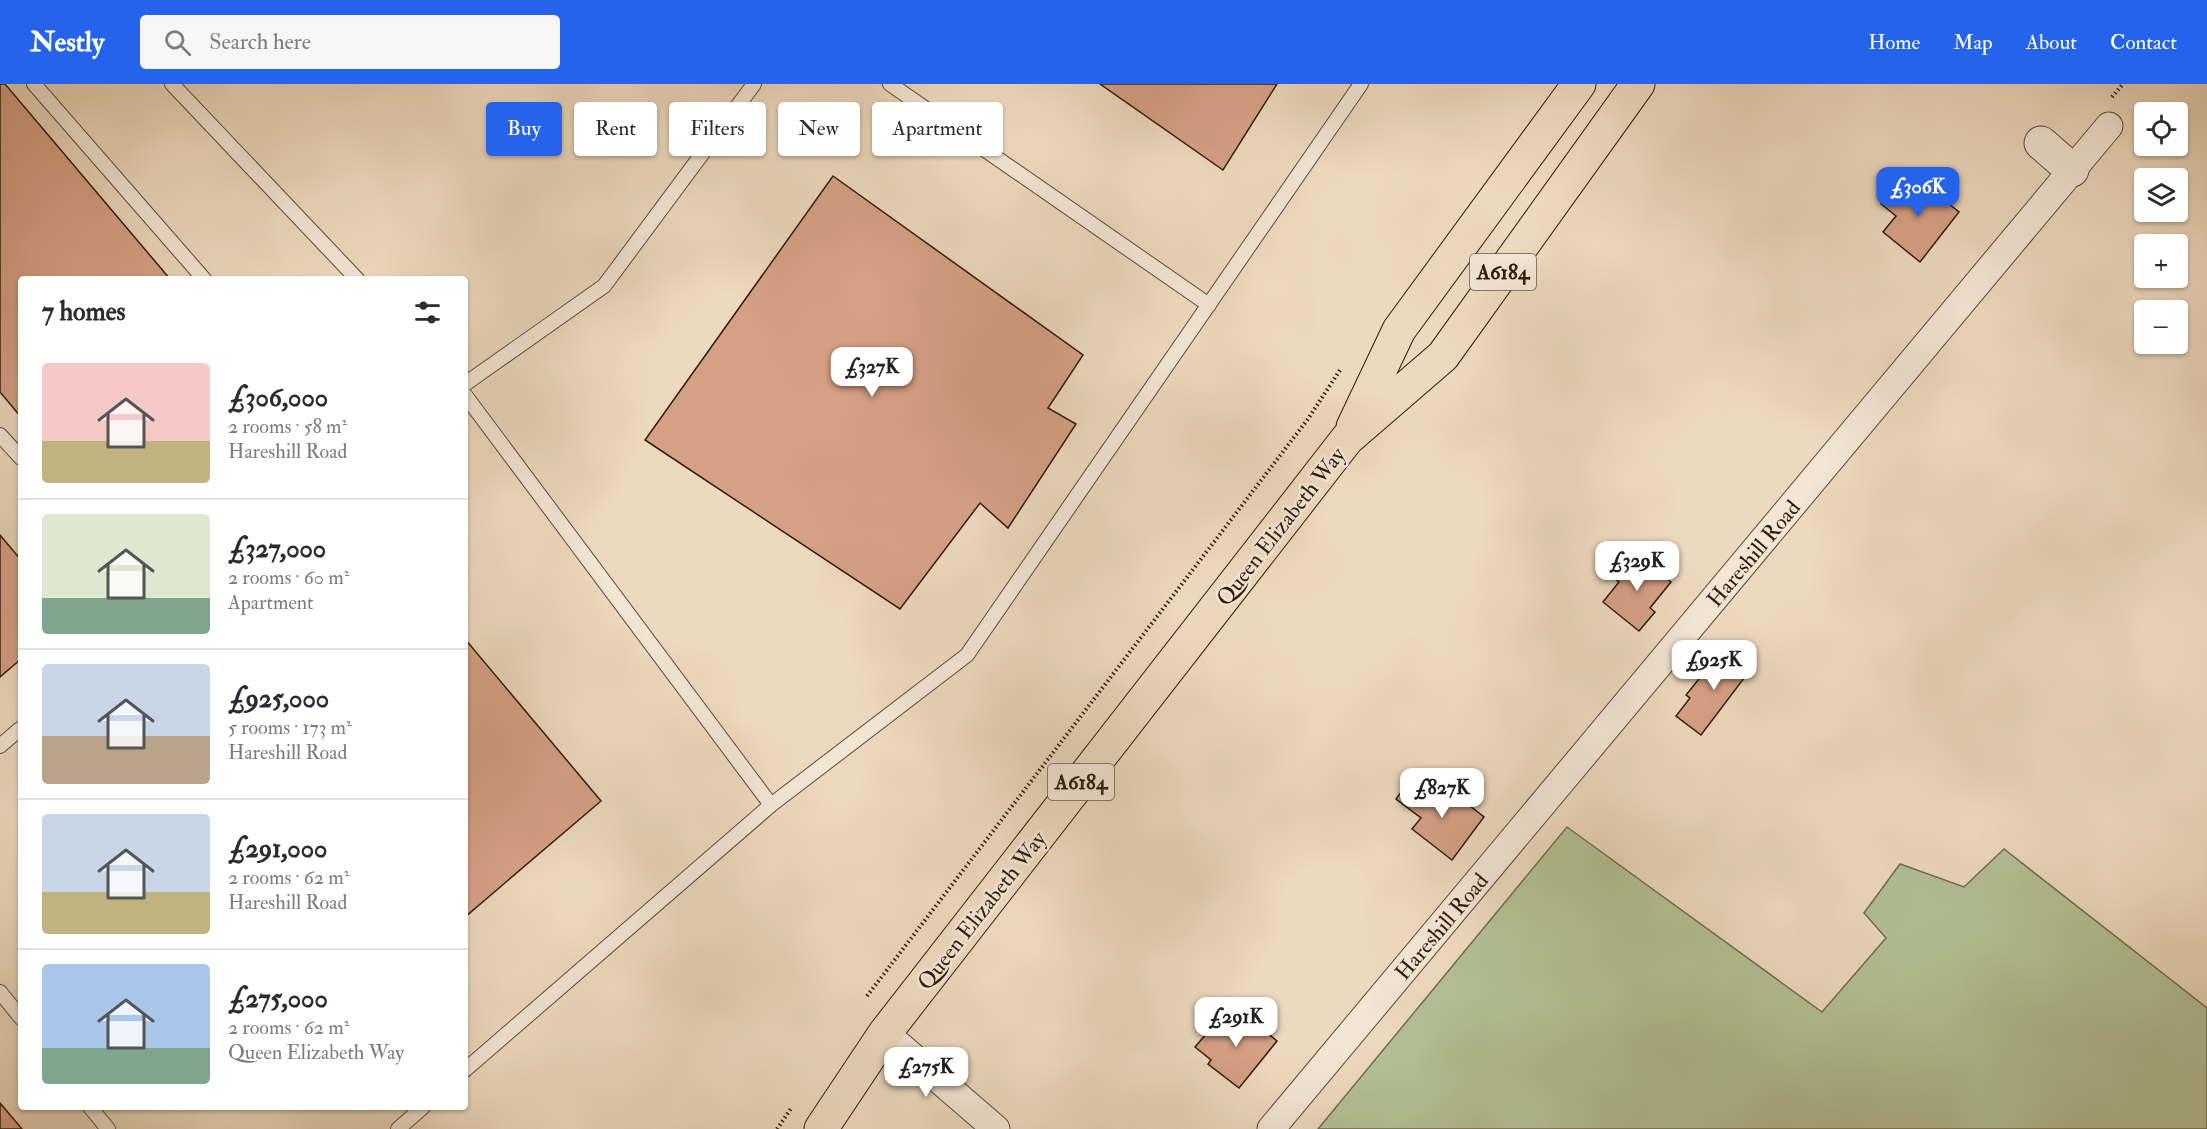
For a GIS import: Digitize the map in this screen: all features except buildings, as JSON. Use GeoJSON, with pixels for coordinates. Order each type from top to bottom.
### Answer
{"type":"FeatureCollection","features":[{"type":"Feature","properties":{"kind":"main road","name":"Queen Elizabeth Way"},"geometry":{"type":"LineString","coordinates":[[1347,439],[1399,330],[1579,84]]}},
{"type":"Feature","properties":{"kind":"main road","name":"Queen Elizabeth Way"},"geometry":{"type":"LineString","coordinates":[[821,1129],[885,1033],[1347,439],[1443,356],[1638,84]]}},
{"type":"Feature","properties":{"kind":"street","name":"Hareshill Road"},"geometry":{"type":"LineString","coordinates":[[1271,1129],[2109,126]]}},
{"type":"Feature","properties":{"kind":"street"},"geometry":{"type":"LineString","coordinates":[[2041,143],[2072,170]]}},
{"type":"Feature","properties":{"kind":"street"},"geometry":{"type":"LineString","coordinates":[[885,1033],[996,1129]]}},
{"type":"Feature","properties":{"kind":"lane"},"geometry":{"type":"LineString","coordinates":[[34,84],[201,276]]}},
{"type":"Feature","properties":{"kind":"lane"},"geometry":{"type":"LineString","coordinates":[[172,84],[354,276]]}},
{"type":"Feature","properties":{"kind":"lane"},"geometry":{"type":"LineString","coordinates":[[468,382],[604,286],[754,84]]}},
{"type":"Feature","properties":{"kind":"lane"},"geometry":{"type":"LineString","coordinates":[[890,84],[1209,305]]}},
{"type":"Feature","properties":{"kind":"lane"},"geometry":{"type":"LineString","coordinates":[[468,1067],[771,805],[967,655],[1360,84]]}},
{"type":"Feature","properties":{"kind":"lane"},"geometry":{"type":"LineString","coordinates":[[468,399],[771,805]]}},
{"type":"Feature","properties":{"kind":"lane"},"geometry":{"type":"LineString","coordinates":[[0,435],[18,456]]}},
{"type":"Feature","properties":{"kind":"lane"},"geometry":{"type":"LineString","coordinates":[[0,746],[18,731]]}},
{"type":"Feature","properties":{"kind":"lane"},"geometry":{"type":"LineString","coordinates":[[0,992],[18,1014]]}},
{"type":"Feature","properties":{"kind":"lane"},"geometry":{"type":"LineString","coordinates":[[92,1110],[108,1129]]}},
{"type":"Feature","properties":{"kind":"lane"},"geometry":{"type":"LineString","coordinates":[[398,1129],[420,1110]]}},
{"type":"Feature","properties":{"kind":"path"},"geometry":{"type":"LineString","coordinates":[[860,1005],[1308,419],[1344,363]]}},
{"type":"Feature","properties":{"kind":"path"},"geometry":{"type":"LineString","coordinates":[[777,1129],[796,1101]]}},
{"type":"Feature","properties":{"kind":"green space"},"geometry":{"type":"Polygon","coordinates":[[[1567,827],[1822,1012],[1886,938],[1864,913],[1900,864],[1964,887],[2004,849],[2207,1008],[2207,1129],[1318,1129],[1567,827]]]}}]}
